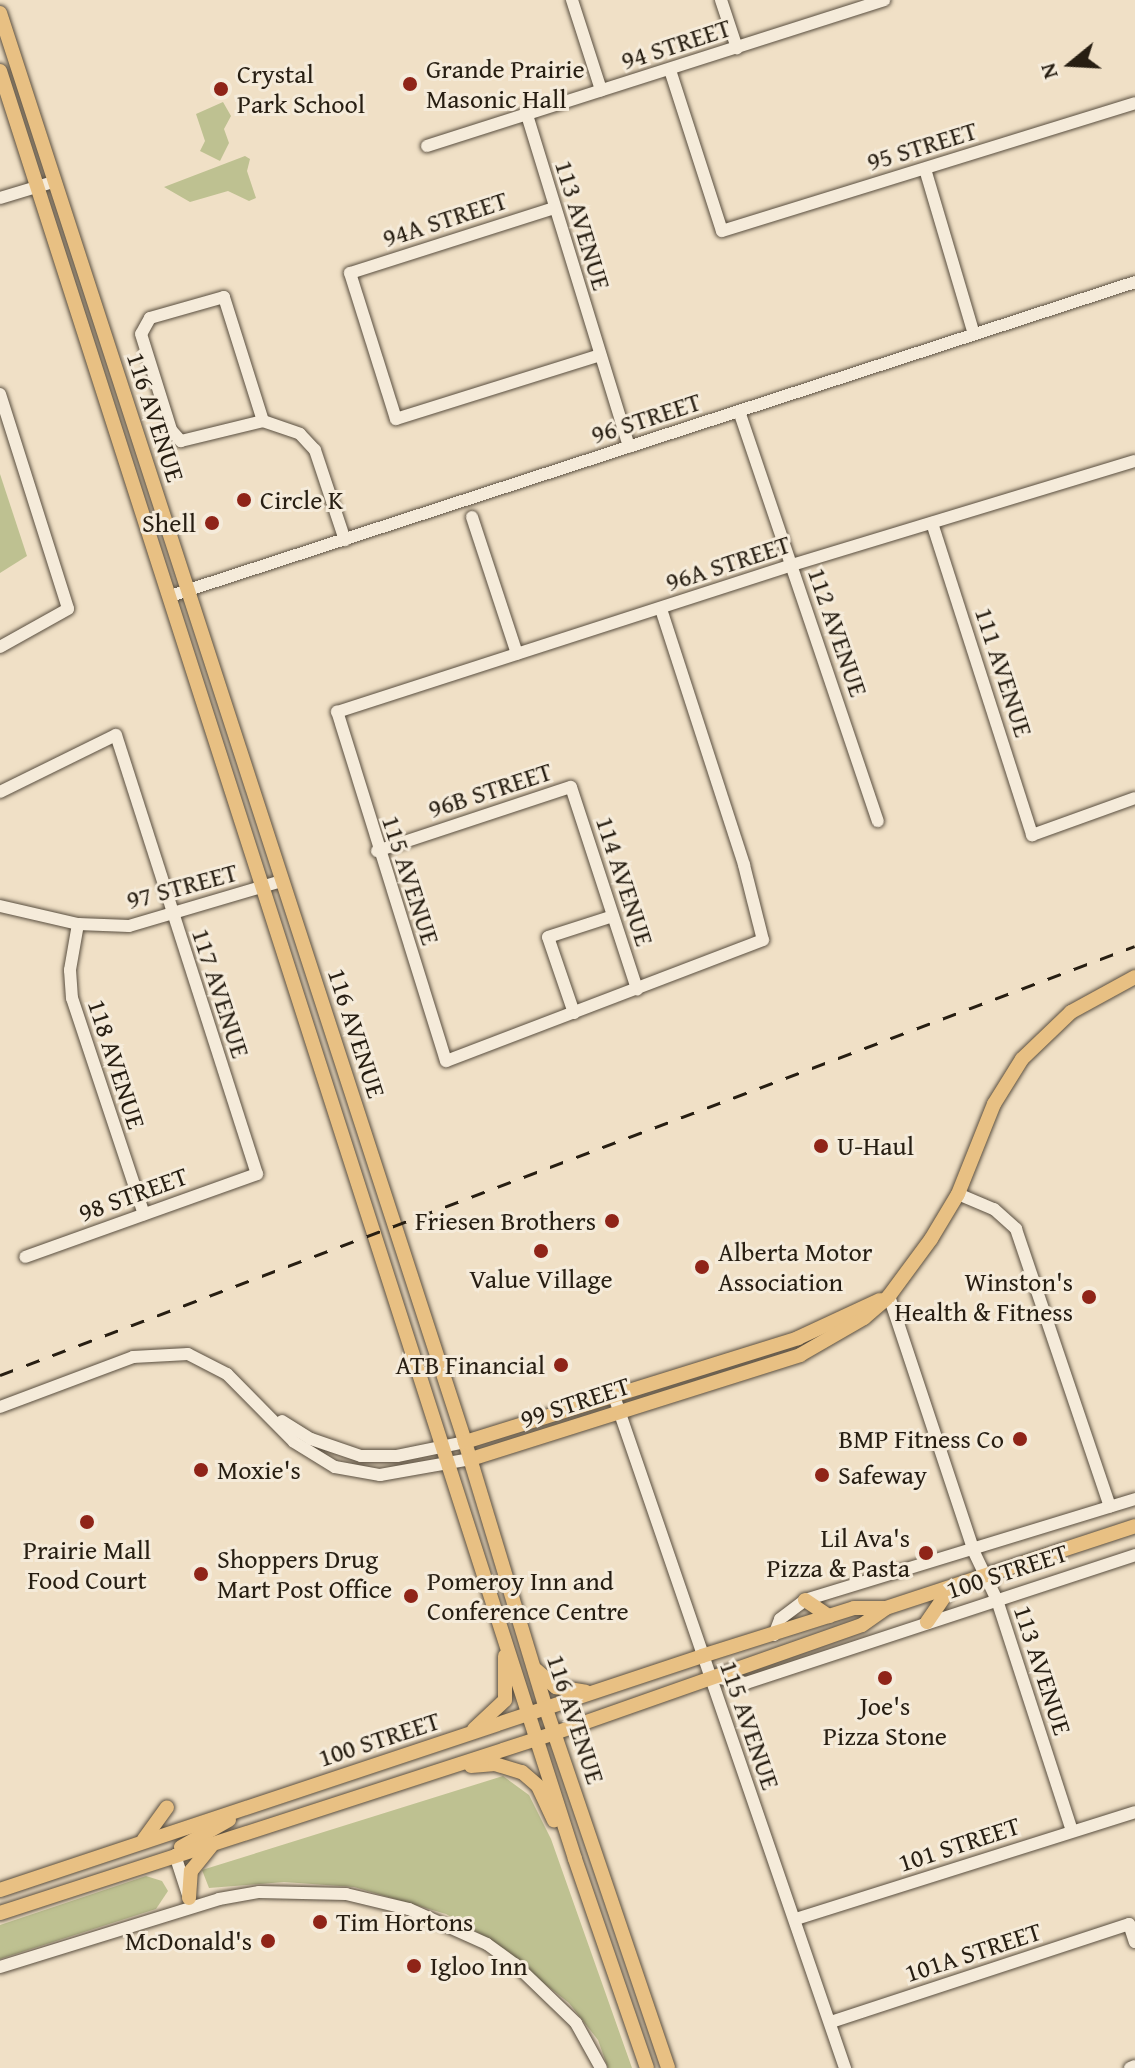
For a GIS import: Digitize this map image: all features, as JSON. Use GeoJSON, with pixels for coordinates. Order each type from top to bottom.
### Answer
{"type":"FeatureCollection","features":[{"type":"Feature","properties":{"kind":"main road","name":"116 AVENUE"},"geometry":{"type":"LineString","coordinates":[[0,13],[471,1459],[546,1709],[668,2068]]}},
{"type":"Feature","properties":{"kind":"main road","name":"116 AVENUE"},"geometry":{"type":"LineString","coordinates":[[0,71],[386,1259],[536,1739],[647,2068]]}},
{"type":"Feature","properties":{"kind":"main road","name":"99 STREET"},"geometry":{"type":"LineString","coordinates":[[471,1459],[800,1355],[850,1328],[889,1296],[958,1194],[988,1115],[1022,1059],[1071,1012],[1135,977]]}},
{"type":"Feature","properties":{"kind":"main road"},"geometry":{"type":"LineString","coordinates":[[386,1259],[404,1253]]}},
{"type":"Feature","properties":{"kind":"main road","name":"99 STREET"},"geometry":{"type":"LineString","coordinates":[[465,1442],[798,1338],[889,1296]]}},
{"type":"Feature","properties":{"kind":"main road","name":"100 STREET"},"geometry":{"type":"LineString","coordinates":[[0,1913],[555,1733],[862,1625],[886,1608],[1135,1526]]}},
{"type":"Feature","properties":{"kind":"main road"},"geometry":{"type":"LineString","coordinates":[[927,1622],[951,1587]]}},
{"type":"Feature","properties":{"kind":"main road"},"geometry":{"type":"LineString","coordinates":[[805,1600],[829,1616]]}},
{"type":"Feature","properties":{"kind":"main road","name":"100 STREET"},"geometry":{"type":"LineString","coordinates":[[0,1890],[702,1656],[854,1608],[886,1608]]}},
{"type":"Feature","properties":{"kind":"main road"},"geometry":{"type":"LineString","coordinates":[[467,1735],[505,1700],[503,1631]]}},
{"type":"Feature","properties":{"kind":"main road"},"geometry":{"type":"LineString","coordinates":[[534,1668],[567,1692],[599,1692]]}},
{"type":"Feature","properties":{"kind":"main road"},"geometry":{"type":"LineString","coordinates":[[443,1768],[495,1764],[522,1772],[538,1786],[575,1859]]}},
{"type":"Feature","properties":{"kind":"main road"},"geometry":{"type":"LineString","coordinates":[[175,1855],[186,1844],[257,1804]]}},
{"type":"Feature","properties":{"kind":"main road"},"geometry":{"type":"LineString","coordinates":[[137,1844],[153,1832],[167,1807]]}},
{"type":"Feature","properties":{"kind":"main road"},"geometry":{"type":"LineString","coordinates":[[86,1885],[163,1849],[178,1831]]}},
{"type":"Feature","properties":{"kind":"main road"},"geometry":{"type":"LineString","coordinates":[[190,1902],[191,1871],[215,1844]]}},
{"type":"Feature","properties":{"kind":"street"},"geometry":{"type":"LineString","coordinates":[[572,0],[601,90]]}},
{"type":"Feature","properties":{"kind":"street"},"geometry":{"type":"LineString","coordinates":[[721,0],[737,48]]}},
{"type":"Feature","properties":{"kind":"street","name":"94 STREET"},"geometry":{"type":"LineString","coordinates":[[527,115],[884,0]]}},
{"type":"Feature","properties":{"kind":"street","name":"95 STREET"},"geometry":{"type":"LineString","coordinates":[[670,70],[722,231],[1135,103]]}},
{"type":"Feature","properties":{"kind":"street"},"geometry":{"type":"LineString","coordinates":[[427,146],[527,115]]}},
{"type":"Feature","properties":{"kind":"street","name":"113 AVENUE"},"geometry":{"type":"LineString","coordinates":[[527,115],[629,447]]}},
{"type":"Feature","properties":{"kind":"street"},"geometry":{"type":"LineString","coordinates":[[925,169],[974,334]]}},
{"type":"Feature","properties":{"kind":"street"},"geometry":{"type":"LineString","coordinates":[[0,198],[53,182]]}},
{"type":"Feature","properties":{"kind":"street","name":"94A STREET"},"geometry":{"type":"LineString","coordinates":[[554,208],[350,273],[396,419],[600,355]]}},
{"type":"Feature","properties":{"kind":"street","name":"96 STREET"},"geometry":{"type":"LineString","coordinates":[[170,596],[1135,282]]}},
{"type":"Feature","properties":{"kind":"street"},"geometry":{"type":"LineString","coordinates":[[263,421],[224,297],[150,318],[141,334],[171,430],[181,441],[263,421],[300,434],[315,450],[345,540]]}},
{"type":"Feature","properties":{"kind":"street"},"geometry":{"type":"LineString","coordinates":[[0,394],[5,429],[68,609],[0,647]]}},
{"type":"Feature","properties":{"kind":"street","name":"112 AVENUE"},"geometry":{"type":"LineString","coordinates":[[739,411],[878,821]]}},
{"type":"Feature","properties":{"kind":"street","name":"96A STREET"},"geometry":{"type":"LineString","coordinates":[[337,712],[792,565],[1135,461]]}},
{"type":"Feature","properties":{"kind":"street"},"geometry":{"type":"LineString","coordinates":[[472,517],[517,654]]}},
{"type":"Feature","properties":{"kind":"street","name":"111 AVENUE"},"geometry":{"type":"LineString","coordinates":[[932,523],[1032,835],[1135,798]]}},
{"type":"Feature","properties":{"kind":"street"},"geometry":{"type":"LineString","coordinates":[[613,916],[548,937],[574,1013],[763,940],[744,865],[661,609]]}},
{"type":"Feature","properties":{"kind":"street","name":"115 AVENUE"},"geometry":{"type":"LineString","coordinates":[[337,712],[377,851],[446,1061],[574,1013]]}},
{"type":"Feature","properties":{"kind":"street","name":"117 AVENUE"},"geometry":{"type":"LineString","coordinates":[[0,792],[116,735],[257,1174]]}},
{"type":"Feature","properties":{"kind":"street","name":"96B STREET"},"geometry":{"type":"LineString","coordinates":[[377,851],[571,787]]}},
{"type":"Feature","properties":{"kind":"street","name":"114 AVENUE"},"geometry":{"type":"LineString","coordinates":[[571,787],[637,989]]}},
{"type":"Feature","properties":{"kind":"street","name":"97 STREET"},"geometry":{"type":"LineString","coordinates":[[0,906],[78,924],[129,926],[282,881]]}},
{"type":"Feature","properties":{"kind":"street","name":"118 AVENUE"},"geometry":{"type":"LineString","coordinates":[[78,924],[70,970],[72,998],[144,1214]]}},
{"type":"Feature","properties":{"kind":"street","name":"98 STREET"},"geometry":{"type":"LineString","coordinates":[[25,1257],[257,1174]]}},
{"type":"Feature","properties":{"kind":"street"},"geometry":{"type":"LineString","coordinates":[[958,1194],[994,1209],[1016,1229],[1110,1507]]}},
{"type":"Feature","properties":{"kind":"street","name":"113 AVENUE"},"geometry":{"type":"LineString","coordinates":[[889,1296],[974,1552],[997,1600],[1072,1831]]}},
{"type":"Feature","properties":{"kind":"street","name":"99 STREET"},"geometry":{"type":"LineString","coordinates":[[0,1407],[133,1357],[168,1352],[210,1363],[274,1417],[305,1451],[349,1472],[380,1475],[471,1459]]}},
{"type":"Feature","properties":{"kind":"street","name":"115 AVENUE"},"geometry":{"type":"LineString","coordinates":[[614,1396],[845,2068]]}},
{"type":"Feature","properties":{"kind":"street","name":"99 STREET"},"geometry":{"type":"LineString","coordinates":[[274,1417],[311,1439],[361,1456],[465,1442]]}},
{"type":"Feature","properties":{"kind":"street","name":"100 STREET"},"geometry":{"type":"LineString","coordinates":[[774,1635],[780,1619],[805,1600],[974,1552],[1135,1499]]}},
{"type":"Feature","properties":{"kind":"street","name":"100 STREET"},"geometry":{"type":"LineString","coordinates":[[711,1676],[746,1683],[1135,1555]]}},
{"type":"Feature","properties":{"kind":"street","name":"101 STREET"},"geometry":{"type":"LineString","coordinates":[[796,1919],[1135,1812]]}},
{"type":"Feature","properties":{"kind":"street"},"geometry":{"type":"LineString","coordinates":[[175,1855],[190,1902]]}},
{"type":"Feature","properties":{"kind":"street"},"geometry":{"type":"LineString","coordinates":[[0,1967],[190,1902],[259,1892],[346,1894],[409,1909],[466,1931],[515,1964],[562,2007],[589,2040],[601,2068]]}},
{"type":"Feature","properties":{"kind":"street","name":"101A STREET"},"geometry":{"type":"LineString","coordinates":[[831,2022],[1129,1924],[1135,1942]]}},
{"type":"Feature","properties":{"kind":"green space"},"geometry":{"type":"Polygon","coordinates":[[[223,102],[231,116],[224,129],[229,143],[220,161],[200,151],[205,141],[196,114],[223,102]]]}},
{"type":"Feature","properties":{"kind":"green space"},"geometry":{"type":"Polygon","coordinates":[[[245,156],[250,159],[247,171],[256,198],[249,201],[228,191],[190,202],[164,187],[245,156]]]}},
{"type":"Feature","properties":{"kind":"green space"},"geometry":{"type":"Polygon","coordinates":[[[0,474],[27,556],[0,573],[0,474]]]}},
{"type":"Feature","properties":{"kind":"green space"},"geometry":{"type":"Polygon","coordinates":[[[503,1776],[529,1795],[551,1839],[632,2068],[608,2068],[598,2040],[569,2003],[487,1938],[446,1914],[354,1887],[284,1882],[209,1888],[202,1870],[503,1776]]]}},
{"type":"Feature","properties":{"kind":"green space"},"geometry":{"type":"Polygon","coordinates":[[[146,1876],[162,1881],[168,1891],[156,1909],[0,1959],[0,1925],[146,1876]]]}},
{"type":"Feature","properties":{"kind":"railway"},"geometry":{"type":"LineString","coordinates":[[0,1375],[1135,946]]}},
{"type":"Feature","properties":{"kind":"place","name":"Grande Prairie Masonic Hall"},"geometry":{"type":"Point","coordinates":[410,84]}},
{"type":"Feature","properties":{"kind":"place","name":"Crystal Park School"},"geometry":{"type":"Point","coordinates":[221,89]}},
{"type":"Feature","properties":{"kind":"place","name":"Circle K"},"geometry":{"type":"Point","coordinates":[244,500]}},
{"type":"Feature","properties":{"kind":"place","name":"Shell"},"geometry":{"type":"Point","coordinates":[212,523]}},
{"type":"Feature","properties":{"kind":"place","name":"U-Haul"},"geometry":{"type":"Point","coordinates":[821,1146]}},
{"type":"Feature","properties":{"kind":"place","name":"Friesen Brothers"},"geometry":{"type":"Point","coordinates":[612,1221]}},
{"type":"Feature","properties":{"kind":"place","name":"Value Village"},"geometry":{"type":"Point","coordinates":[541,1251]}},
{"type":"Feature","properties":{"kind":"place","name":"Alberta Motor Association"},"geometry":{"type":"Point","coordinates":[702,1267]}},
{"type":"Feature","properties":{"kind":"place","name":"Winston's Health & Fitness"},"geometry":{"type":"Point","coordinates":[1089,1297]}},
{"type":"Feature","properties":{"kind":"place","name":"ATB Financial"},"geometry":{"type":"Point","coordinates":[561,1365]}},
{"type":"Feature","properties":{"kind":"place","name":"BMP Fitness Co"},"geometry":{"type":"Point","coordinates":[1020,1439]}},
{"type":"Feature","properties":{"kind":"place","name":"Moxie's"},"geometry":{"type":"Point","coordinates":[201,1470]}},
{"type":"Feature","properties":{"kind":"place","name":"Safeway"},"geometry":{"type":"Point","coordinates":[822,1475]}},
{"type":"Feature","properties":{"kind":"place","name":"Prairie Mall Food Court"},"geometry":{"type":"Point","coordinates":[87,1522]}},
{"type":"Feature","properties":{"kind":"place","name":"Lil Ava's Pizza & Pasta"},"geometry":{"type":"Point","coordinates":[926,1553]}},
{"type":"Feature","properties":{"kind":"place","name":"Shoppers Drug Mart Post Office"},"geometry":{"type":"Point","coordinates":[201,1574]}},
{"type":"Feature","properties":{"kind":"place","name":"Pomeroy Inn and Conference Centre"},"geometry":{"type":"Point","coordinates":[411,1596]}},
{"type":"Feature","properties":{"kind":"place","name":"Joe's Pizza Stone"},"geometry":{"type":"Point","coordinates":[885,1678]}},
{"type":"Feature","properties":{"kind":"place","name":"Tim Hortons"},"geometry":{"type":"Point","coordinates":[320,1922]}},
{"type":"Feature","properties":{"kind":"place","name":"McDonald's"},"geometry":{"type":"Point","coordinates":[268,1941]}},
{"type":"Feature","properties":{"kind":"place","name":"Igloo Inn"},"geometry":{"type":"Point","coordinates":[414,1966]}}]}
